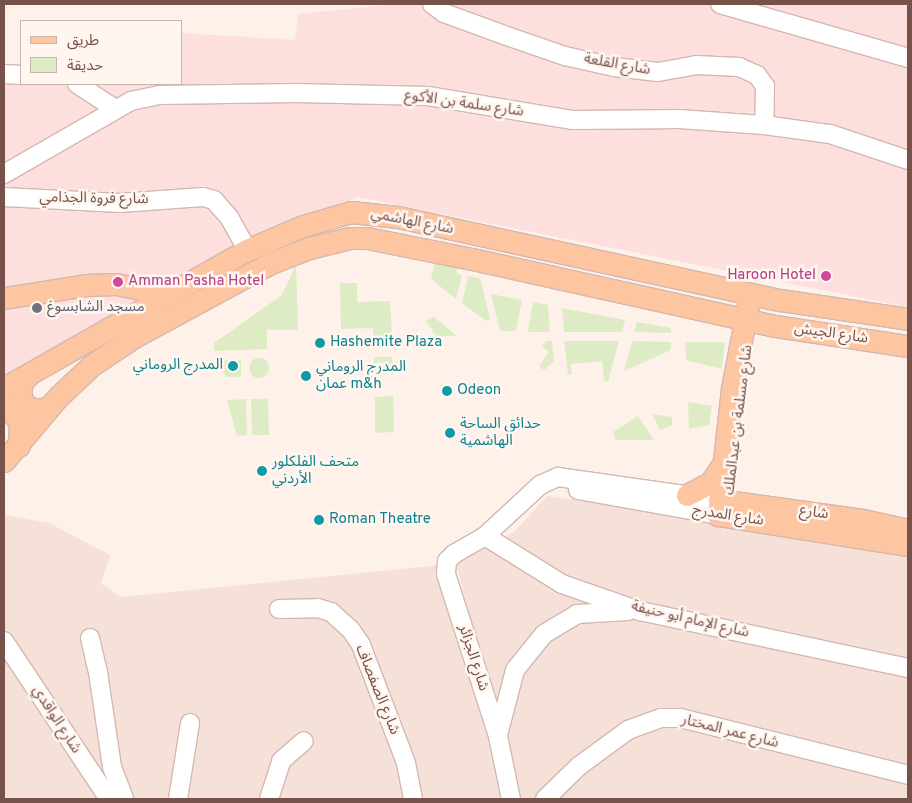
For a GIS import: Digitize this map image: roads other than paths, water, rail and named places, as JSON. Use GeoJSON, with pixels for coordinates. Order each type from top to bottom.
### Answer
{"type":"FeatureCollection","features":[{"type":"Feature","properties":{"kind":"main road","name":"شارع الهاشمي"},"geometry":{"type":"LineString","coordinates":[[4,388],[247,250],[318,220],[351,212],[368,213],[758,294]]}},
{"type":"Feature","properties":{"kind":"main road","name":"شارع الهاشمي"},"geometry":{"type":"LineString","coordinates":[[4,461],[19,446],[52,404],[92,365],[134,337],[271,263],[309,248],[350,238],[367,238],[477,260],[751,320]]}},
{"type":"Feature","properties":{"kind":"main road"},"geometry":{"type":"LineString","coordinates":[[4,298],[86,285],[116,284],[170,295]]}},
{"type":"Feature","properties":{"kind":"main road","name":"شارع الجيش"},"geometry":{"type":"LineString","coordinates":[[758,294],[908,319]]}},
{"type":"Feature","properties":{"kind":"main road","name":"شارع مسلمة بن عبدالملك"},"geometry":{"type":"LineString","coordinates":[[724,508],[751,320],[758,294]]}},
{"type":"Feature","properties":{"kind":"main road"},"geometry":{"type":"LineString","coordinates":[[720,314],[732,327],[738,351]]}},
{"type":"Feature","properties":{"kind":"main road","name":"شارع الجيش"},"geometry":{"type":"LineString","coordinates":[[751,320],[908,346]]}},
{"type":"Feature","properties":{"kind":"main road","name":"شارع مسلمة بن عبدالملك"},"geometry":{"type":"LineString","coordinates":[[724,508],[723,462],[738,351],[751,320]]}},
{"type":"Feature","properties":{"kind":"main road"},"geometry":{"type":"LineString","coordinates":[[29,374],[21,388],[24,403],[32,409],[43,410],[52,404]]}},
{"type":"Feature","properties":{"kind":"main road"},"geometry":{"type":"LineString","coordinates":[[4,406],[14,414],[20,424],[19,446]]}},
{"type":"Feature","properties":{"kind":"main road"},"geometry":{"type":"LineString","coordinates":[[687,495],[710,483],[723,462]]}},
{"type":"Feature","properties":{"kind":"main road","name":"شارع"},"geometry":{"type":"LineString","coordinates":[[724,508],[863,520],[908,530]]}},
{"type":"Feature","properties":{"kind":"main road","name":"شارع المدرج"},"geometry":{"type":"LineString","coordinates":[[724,508],[908,545]]}},
{"type":"Feature","properties":{"kind":"street","name":"شارع القلعة"},"geometry":{"type":"LineString","coordinates":[[432,4],[444,13],[504,35],[565,56],[614,68],[658,72],[696,65],[739,67],[757,74],[765,86],[764,125]]}},
{"type":"Feature","properties":{"kind":"street"},"geometry":{"type":"LineString","coordinates":[[720,4],[908,58]]}},
{"type":"Feature","properties":{"kind":"street"},"geometry":{"type":"LineString","coordinates":[[4,74],[20,75]]}},
{"type":"Feature","properties":{"kind":"street"},"geometry":{"type":"LineString","coordinates":[[79,85],[114,108]]}},
{"type":"Feature","properties":{"kind":"street","name":"شارع سلمة بن الأكوع"},"geometry":{"type":"LineString","coordinates":[[4,174],[114,108],[159,95],[409,94],[556,118],[680,119],[764,125],[830,134],[908,160]]}},
{"type":"Feature","properties":{"kind":"street","name":"شارع فروة الجذامي"},"geometry":{"type":"LineString","coordinates":[[4,197],[120,202],[203,197],[214,200],[225,212],[247,250]]}},
{"type":"Feature","properties":{"kind":"street","name":"شارع المدرج"},"geometry":{"type":"LineString","coordinates":[[549,480],[565,476],[687,495],[724,508]]}},
{"type":"Feature","properties":{"kind":"street"},"geometry":{"type":"LineString","coordinates":[[485,536],[540,485],[549,480]]}},
{"type":"Feature","properties":{"kind":"street","name":"شارع المدرج"},"geometry":{"type":"LineString","coordinates":[[549,480],[564,487],[724,508]]}},
{"type":"Feature","properties":{"kind":"street","name":"شارع الإمام أبو حنيفة"},"geometry":{"type":"LineString","coordinates":[[485,536],[562,584],[640,611],[908,668]]}},
{"type":"Feature","properties":{"kind":"street","name":"شارع الجزائر"},"geometry":{"type":"LineString","coordinates":[[485,536],[454,554],[446,567],[498,736],[511,799]]}},
{"type":"Feature","properties":{"kind":"street","name":"شارع الصفصاف"},"geometry":{"type":"LineString","coordinates":[[278,609],[318,608],[331,612],[351,630],[361,645],[406,763],[413,799]]}},
{"type":"Feature","properties":{"kind":"street"},"geometry":{"type":"LineString","coordinates":[[498,736],[515,670],[544,634],[577,614],[640,611]]}},
{"type":"Feature","properties":{"kind":"street"},"geometry":{"type":"LineString","coordinates":[[90,638],[112,767],[124,799]]}},
{"type":"Feature","properties":{"kind":"street","name":"شارع الواقدي"},"geometry":{"type":"LineString","coordinates":[[4,641],[109,799]]}},
{"type":"Feature","properties":{"kind":"street","name":"شارع عمر المختار"},"geometry":{"type":"LineString","coordinates":[[545,799],[579,766],[628,730],[661,718],[680,718],[908,776]]}},
{"type":"Feature","properties":{"kind":"street"},"geometry":{"type":"LineString","coordinates":[[178,799],[190,723]]}},
{"type":"Feature","properties":{"kind":"street"},"geometry":{"type":"LineString","coordinates":[[269,799],[281,761],[304,741]]}},
{"type":"Feature","properties":{"kind":"place","name":"Haroon Hotel"},"geometry":{"type":"Point","coordinates":[826,276]}},
{"type":"Feature","properties":{"kind":"place","name":"Amman Pasha Hotel"},"geometry":{"type":"Point","coordinates":[118,282]}},
{"type":"Feature","properties":{"kind":"place","name":"مسجد الشابسوغ"},"geometry":{"type":"Point","coordinates":[37,308]}},
{"type":"Feature","properties":{"kind":"place","name":"Hashemite Plaza"},"geometry":{"type":"Point","coordinates":[320,343]}},
{"type":"Feature","properties":{"kind":"place","name":"المدرج الروماني"},"geometry":{"type":"Point","coordinates":[233,366]}},
{"type":"Feature","properties":{"kind":"place","name":"المدرج الروماني عمان m&h"},"geometry":{"type":"Point","coordinates":[306,376]}},
{"type":"Feature","properties":{"kind":"place","name":"Odeon"},"geometry":{"type":"Point","coordinates":[447,391]}},
{"type":"Feature","properties":{"kind":"place","name":"حدائق الساحة الهاشمية"},"geometry":{"type":"Point","coordinates":[450,433]}},
{"type":"Feature","properties":{"kind":"place","name":"متحف الفلكلور الأردني"},"geometry":{"type":"Point","coordinates":[262,471]}},
{"type":"Feature","properties":{"kind":"place","name":"Roman Theatre"},"geometry":{"type":"Point","coordinates":[319,520]}}]}
